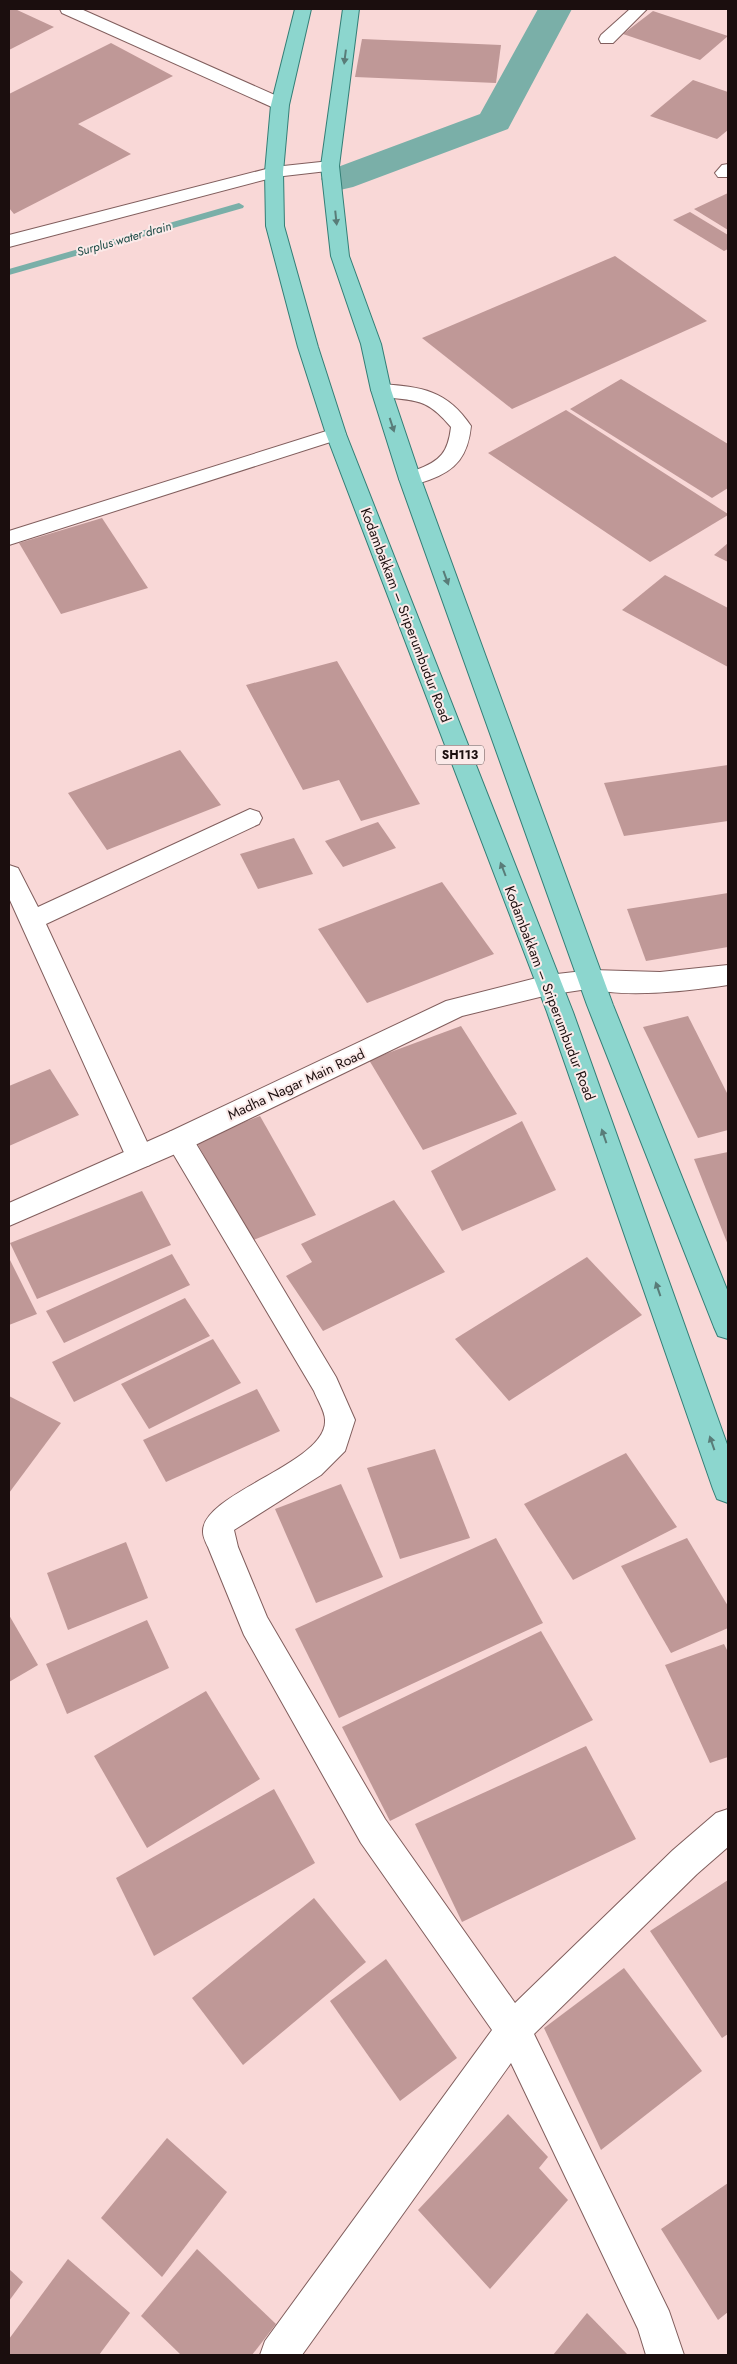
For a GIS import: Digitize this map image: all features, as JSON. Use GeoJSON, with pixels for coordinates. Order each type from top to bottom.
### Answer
{"type":"FeatureCollection","features":[{"type":"Feature","properties":{"kind":"main road","name":"Kodambakkam – Sriperumbudur Road"},"geometry":{"type":"LineString","coordinates":[[303,9],[280,104],[274,172],[275,226],[308,347],[336,434],[560,1012],[728,1488]]}},
{"type":"Feature","properties":{"kind":"main road"},"geometry":{"type":"LineString","coordinates":[[351,9],[330,166],[340,256],[371,344],[381,390],[410,479],[592,980],[728,1328]]}},
{"type":"Feature","properties":{"kind":"street"},"geometry":{"type":"LineString","coordinates":[[68,9],[280,104]]}},
{"type":"Feature","properties":{"kind":"street"},"geometry":{"type":"LineString","coordinates":[[608,39],[639,9]]}},
{"type":"Feature","properties":{"kind":"street"},"geometry":{"type":"LineString","coordinates":[[9,241],[274,172],[330,166]]}},
{"type":"Feature","properties":{"kind":"street"},"geometry":{"type":"LineString","coordinates":[[381,390],[428,396],[445,406],[461,426],[458,447],[444,464],[429,474],[410,479]]}},
{"type":"Feature","properties":{"kind":"street"},"geometry":{"type":"LineString","coordinates":[[9,538],[336,434]]}},
{"type":"Feature","properties":{"kind":"street"},"geometry":{"type":"LineString","coordinates":[[32,920],[250,818]]}},
{"type":"Feature","properties":{"kind":"street"},"geometry":{"type":"LineString","coordinates":[[9,874],[32,920],[140,1157]]}},
{"type":"Feature","properties":{"kind":"street","name":"Madha Nagar Main Road"},"geometry":{"type":"LineString","coordinates":[[9,1215],[179,1140],[455,1008],[548,985],[592,980],[626,983],[676,982],[728,975]]}},
{"type":"Feature","properties":{"kind":"street"},"geometry":{"type":"LineString","coordinates":[[179,1140],[326,1386],[340,1420],[334,1442],[310,1466],[220,1522],[218,1532],[222,1547],[255,1625],[373,1831],[513,2030],[656,2324],[665,2355]]}},
{"type":"Feature","properties":{"kind":"street"},"geometry":{"type":"LineString","coordinates":[[279,2355],[513,2030],[685,1862],[728,1825]]}},
{"type":"Feature","properties":{"kind":"building"},"geometry":{"type":"Polygon","coordinates":[[[9,9],[15,9],[54,27],[9,50],[9,9]]]}},
{"type":"Feature","properties":{"kind":"building"},"geometry":{"type":"Polygon","coordinates":[[[653,11],[728,36],[700,60],[623,34],[653,11]]]}},
{"type":"Feature","properties":{"kind":"building"},"geometry":{"type":"Polygon","coordinates":[[[362,39],[501,45],[496,83],[355,77],[362,39]]]}},
{"type":"Feature","properties":{"kind":"building"},"geometry":{"type":"Polygon","coordinates":[[[111,43],[173,76],[78,124],[131,154],[14,214],[9,208],[9,94],[111,43]]]}},
{"type":"Feature","properties":{"kind":"building"},"geometry":{"type":"Polygon","coordinates":[[[693,80],[728,92],[728,130],[717,139],[650,116],[693,80]]]}},
{"type":"Feature","properties":{"kind":"building"},"geometry":{"type":"Polygon","coordinates":[[[728,193],[728,230],[694,209],[728,193]]]}},
{"type":"Feature","properties":{"kind":"building"},"geometry":{"type":"Polygon","coordinates":[[[690,212],[728,235],[728,249],[724,251],[673,220],[690,212]]]}},
{"type":"Feature","properties":{"kind":"building"},"geometry":{"type":"Polygon","coordinates":[[[615,256],[707,321],[512,409],[422,338],[615,256]]]}},
{"type":"Feature","properties":{"kind":"building"},"geometry":{"type":"Polygon","coordinates":[[[621,379],[728,444],[728,488],[712,498],[570,409],[621,379]]]}},
{"type":"Feature","properties":{"kind":"building"},"geometry":{"type":"Polygon","coordinates":[[[566,410],[728,515],[650,562],[488,453],[566,410]]]}},
{"type":"Feature","properties":{"kind":"building"},"geometry":{"type":"Polygon","coordinates":[[[102,518],[148,588],[61,614],[19,543],[102,518]]]}},
{"type":"Feature","properties":{"kind":"building"},"geometry":{"type":"Polygon","coordinates":[[[728,543],[728,562],[714,555],[728,543]]]}},
{"type":"Feature","properties":{"kind":"building"},"geometry":{"type":"Polygon","coordinates":[[[665,575],[728,608],[728,667],[622,610],[665,575]]]}},
{"type":"Feature","properties":{"kind":"building"},"geometry":{"type":"Polygon","coordinates":[[[337,661],[420,804],[361,821],[339,780],[303,790],[246,685],[337,661]]]}},
{"type":"Feature","properties":{"kind":"building"},"geometry":{"type":"Polygon","coordinates":[[[180,750],[221,805],[107,850],[68,793],[180,750]]]}},
{"type":"Feature","properties":{"kind":"building"},"geometry":{"type":"Polygon","coordinates":[[[728,765],[728,821],[624,836],[604,783],[728,765]]]}},
{"type":"Feature","properties":{"kind":"building"},"geometry":{"type":"Polygon","coordinates":[[[378,822],[396,848],[343,867],[325,841],[378,822]]]}},
{"type":"Feature","properties":{"kind":"building"},"geometry":{"type":"Polygon","coordinates":[[[294,838],[313,874],[258,889],[240,854],[294,838]]]}},
{"type":"Feature","properties":{"kind":"building"},"geometry":{"type":"Polygon","coordinates":[[[442,882],[494,954],[367,1003],[318,929],[442,882]]]}},
{"type":"Feature","properties":{"kind":"building"},"geometry":{"type":"Polygon","coordinates":[[[728,893],[728,947],[646,961],[627,909],[728,893]]]}},
{"type":"Feature","properties":{"kind":"building"},"geometry":{"type":"Polygon","coordinates":[[[688,1016],[728,1095],[728,1130],[698,1138],[643,1027],[688,1016]]]}},
{"type":"Feature","properties":{"kind":"building"},"geometry":{"type":"Polygon","coordinates":[[[461,1026],[517,1114],[423,1150],[369,1060],[461,1026]]]}},
{"type":"Feature","properties":{"kind":"building"},"geometry":{"type":"Polygon","coordinates":[[[50,1069],[79,1115],[9,1146],[9,1086],[50,1069]]]}},
{"type":"Feature","properties":{"kind":"building"},"geometry":{"type":"Polygon","coordinates":[[[260,1116],[316,1215],[251,1241],[196,1141],[260,1116]]]}},
{"type":"Feature","properties":{"kind":"building"},"geometry":{"type":"Polygon","coordinates":[[[522,1121],[556,1190],[462,1231],[431,1171],[522,1121]]]}},
{"type":"Feature","properties":{"kind":"building"},"geometry":{"type":"Polygon","coordinates":[[[728,1152],[728,1245],[694,1159],[728,1152]]]}},
{"type":"Feature","properties":{"kind":"building"},"geometry":{"type":"Polygon","coordinates":[[[142,1191],[171,1245],[37,1299],[10,1243],[142,1191]]]}},
{"type":"Feature","properties":{"kind":"building"},"geometry":{"type":"Polygon","coordinates":[[[394,1200],[445,1272],[323,1331],[286,1276],[312,1262],[301,1244],[394,1200]]]}},
{"type":"Feature","properties":{"kind":"building"},"geometry":{"type":"Polygon","coordinates":[[[172,1254],[190,1285],[64,1343],[46,1311],[172,1254]]]}},
{"type":"Feature","properties":{"kind":"building"},"geometry":{"type":"Polygon","coordinates":[[[587,1257],[642,1315],[509,1401],[455,1339],[587,1257]]]}},
{"type":"Feature","properties":{"kind":"building"},"geometry":{"type":"Polygon","coordinates":[[[9,1258],[37,1314],[9,1325],[9,1258]]]}},
{"type":"Feature","properties":{"kind":"building"},"geometry":{"type":"Polygon","coordinates":[[[185,1298],[210,1336],[74,1402],[52,1362],[185,1298]]]}},
{"type":"Feature","properties":{"kind":"building"},"geometry":{"type":"Polygon","coordinates":[[[213,1339],[241,1383],[149,1429],[121,1384],[213,1339]]]}},
{"type":"Feature","properties":{"kind":"building"},"geometry":{"type":"Polygon","coordinates":[[[257,1389],[280,1431],[166,1482],[143,1440],[257,1389]]]}},
{"type":"Feature","properties":{"kind":"building"},"geometry":{"type":"Polygon","coordinates":[[[9,1396],[61,1423],[9,1493],[9,1396]]]}},
{"type":"Feature","properties":{"kind":"building"},"geometry":{"type":"Polygon","coordinates":[[[435,1449],[470,1538],[400,1559],[367,1468],[435,1449]]]}},
{"type":"Feature","properties":{"kind":"building"},"geometry":{"type":"Polygon","coordinates":[[[626,1453],[677,1527],[573,1580],[524,1504],[626,1453]]]}},
{"type":"Feature","properties":{"kind":"building"},"geometry":{"type":"Polygon","coordinates":[[[341,1484],[383,1577],[316,1603],[275,1509],[341,1484]]]}},
{"type":"Feature","properties":{"kind":"building"},"geometry":{"type":"Polygon","coordinates":[[[496,1538],[543,1623],[339,1718],[295,1629],[496,1538]]]}},
{"type":"Feature","properties":{"kind":"building"},"geometry":{"type":"Polygon","coordinates":[[[687,1538],[728,1606],[728,1628],[671,1653],[621,1566],[687,1538]]]}},
{"type":"Feature","properties":{"kind":"building"},"geometry":{"type":"Polygon","coordinates":[[[126,1542],[148,1598],[68,1630],[47,1573],[126,1542]]]}},
{"type":"Feature","properties":{"kind":"building"},"geometry":{"type":"Polygon","coordinates":[[[9,1615],[38,1665],[9,1682],[9,1615]]]}},
{"type":"Feature","properties":{"kind":"building"},"geometry":{"type":"Polygon","coordinates":[[[147,1620],[169,1668],[67,1714],[46,1664],[147,1620]]]}},
{"type":"Feature","properties":{"kind":"building"},"geometry":{"type":"Polygon","coordinates":[[[541,1631],[593,1720],[390,1821],[342,1727],[541,1631]]]}},
{"type":"Feature","properties":{"kind":"building"},"geometry":{"type":"Polygon","coordinates":[[[724,1644],[728,1652],[728,1757],[710,1763],[665,1665],[724,1644]]]}},
{"type":"Feature","properties":{"kind":"building"},"geometry":{"type":"Polygon","coordinates":[[[206,1691],[260,1779],[147,1848],[94,1756],[206,1691]]]}},
{"type":"Feature","properties":{"kind":"building"},"geometry":{"type":"Polygon","coordinates":[[[586,1746],[636,1839],[462,1922],[415,1824],[586,1746]]]}},
{"type":"Feature","properties":{"kind":"building"},"geometry":{"type":"Polygon","coordinates":[[[274,1789],[315,1863],[154,1956],[116,1878],[274,1789]]]}},
{"type":"Feature","properties":{"kind":"building"},"geometry":{"type":"Polygon","coordinates":[[[728,1880],[728,2034],[722,2038],[650,1931],[728,1880]]]}},
{"type":"Feature","properties":{"kind":"building"},"geometry":{"type":"Polygon","coordinates":[[[314,1898],[366,1962],[243,2065],[192,1998],[314,1898]]]}},
{"type":"Feature","properties":{"kind":"building"},"geometry":{"type":"Polygon","coordinates":[[[386,1959],[457,2058],[400,2101],[330,2001],[386,1959]]]}},
{"type":"Feature","properties":{"kind":"building"},"geometry":{"type":"Polygon","coordinates":[[[624,1968],[702,2071],[601,2150],[544,2028],[624,1968]]]}},
{"type":"Feature","properties":{"kind":"building"},"geometry":{"type":"Polygon","coordinates":[[[508,2114],[548,2157],[539,2168],[568,2200],[490,2289],[418,2210],[508,2114]]]}},
{"type":"Feature","properties":{"kind":"building"},"geometry":{"type":"Polygon","coordinates":[[[167,2138],[227,2192],[162,2277],[101,2218],[167,2138]]]}},
{"type":"Feature","properties":{"kind":"building"},"geometry":{"type":"Polygon","coordinates":[[[728,2183],[728,2312],[718,2320],[661,2229],[728,2183]]]}},
{"type":"Feature","properties":{"kind":"building"},"geometry":{"type":"Polygon","coordinates":[[[197,2249],[276,2324],[252,2355],[181,2355],[141,2316],[197,2249]]]}},
{"type":"Feature","properties":{"kind":"building"},"geometry":{"type":"Polygon","coordinates":[[[68,2259],[130,2313],[99,2355],[9,2355],[9,2339],[68,2259]]]}},
{"type":"Feature","properties":{"kind":"building"},"geometry":{"type":"Polygon","coordinates":[[[9,2269],[23,2282],[9,2301],[9,2269]]]}},
{"type":"Feature","properties":{"kind":"building"},"geometry":{"type":"Polygon","coordinates":[[[587,2313],[628,2355],[553,2355],[587,2313]]]}},
{"type":"Feature","properties":{"kind":"waterway"},"geometry":{"type":"LineString","coordinates":[[340,179],[495,121],[555,9]]}},
{"type":"Feature","properties":{"kind":"waterway","name":"Surplus water drain"},"geometry":{"type":"LineString","coordinates":[[9,272],[239,206]]}}]}
